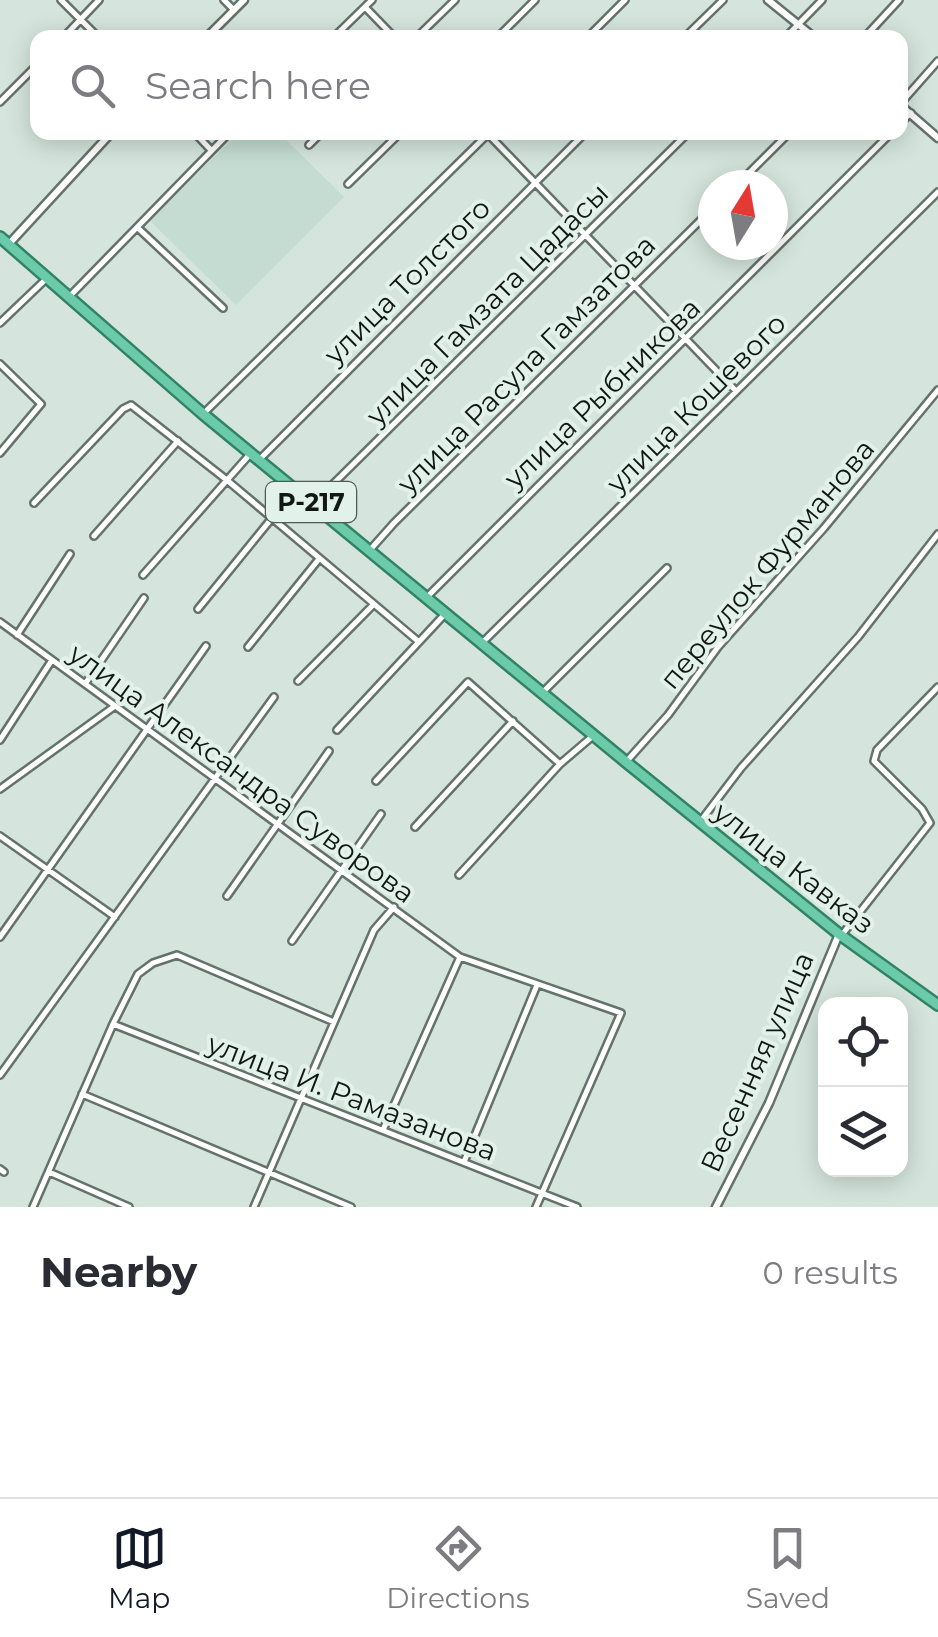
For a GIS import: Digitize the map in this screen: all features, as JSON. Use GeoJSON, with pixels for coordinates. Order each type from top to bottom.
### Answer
{"type":"FeatureCollection","features":[{"type":"Feature","properties":{"kind":"highway","name":"Р-217"},"geometry":{"type":"LineString","coordinates":[[4,241],[203,414],[626,762]]}},
{"type":"Feature","properties":{"kind":"highway","name":"улица Кавказ"},"geometry":{"type":"LineString","coordinates":[[626,762],[840,935],[938,1005]]}},
{"type":"Feature","properties":{"kind":"street"},"geometry":{"type":"LineString","coordinates":[[60,0],[91,30]]}},
{"type":"Feature","properties":{"kind":"street"},"geometry":{"type":"LineString","coordinates":[[70,30],[99,0]]}},
{"type":"Feature","properties":{"kind":"street"},"geometry":{"type":"LineString","coordinates":[[224,0],[234,10]]}},
{"type":"Feature","properties":{"kind":"street"},"geometry":{"type":"LineString","coordinates":[[214,30],[244,0]]}},
{"type":"Feature","properties":{"kind":"street"},"geometry":{"type":"LineString","coordinates":[[342,30],[372,0]]}},
{"type":"Feature","properties":{"kind":"street"},"geometry":{"type":"LineString","coordinates":[[424,30],[454,0]]}},
{"type":"Feature","properties":{"kind":"street"},"geometry":{"type":"LineString","coordinates":[[505,30],[535,0]]}},
{"type":"Feature","properties":{"kind":"street"},"geometry":{"type":"LineString","coordinates":[[595,30],[625,0]]}},
{"type":"Feature","properties":{"kind":"street"},"geometry":{"type":"LineString","coordinates":[[692,30],[723,0]]}},
{"type":"Feature","properties":{"kind":"street"},"geometry":{"type":"LineString","coordinates":[[768,0],[805,30]]}},
{"type":"Feature","properties":{"kind":"street"},"geometry":{"type":"LineString","coordinates":[[792,30],[822,0]]}},
{"type":"Feature","properties":{"kind":"street"},"geometry":{"type":"LineString","coordinates":[[871,30],[899,0]]}},
{"type":"Feature","properties":{"kind":"street"},"geometry":{"type":"LineString","coordinates":[[366,7],[388,30]]}},
{"type":"Feature","properties":{"kind":"street"},"geometry":{"type":"LineString","coordinates":[[908,95],[938,60]]}},
{"type":"Feature","properties":{"kind":"street"},"geometry":{"type":"LineString","coordinates":[[0,102],[30,72]]}},
{"type":"Feature","properties":{"kind":"street"},"geometry":{"type":"LineString","coordinates":[[908,111],[938,138]]}},
{"type":"Feature","properties":{"kind":"street"},"geometry":{"type":"LineString","coordinates":[[908,116],[911,113]]}},
{"type":"Feature","properties":{"kind":"street"},"geometry":{"type":"LineString","coordinates":[[930,131],[938,122]]}},
{"type":"Feature","properties":{"kind":"street"},"geometry":{"type":"LineString","coordinates":[[4,241],[104,140]]}},
{"type":"Feature","properties":{"kind":"street"},"geometry":{"type":"LineString","coordinates":[[202,140],[211,150]]}},
{"type":"Feature","properties":{"kind":"street"},"geometry":{"type":"LineString","coordinates":[[68,298],[222,140]]}},
{"type":"Feature","properties":{"kind":"street"},"geometry":{"type":"LineString","coordinates":[[309,145],[314,140]]}},
{"type":"Feature","properties":{"kind":"street"},"geometry":{"type":"LineString","coordinates":[[348,184],[393,140]]}},
{"type":"Feature","properties":{"kind":"street"},"geometry":{"type":"LineString","coordinates":[[203,414],[481,140]]}},
{"type":"Feature","properties":{"kind":"street"},"geometry":{"type":"LineString","coordinates":[[495,140],[736,391]]}},
{"type":"Feature","properties":{"kind":"street","name":"улица Толстого"},"geometry":{"type":"LineString","coordinates":[[144,574],[228,480],[578,140]]}},
{"type":"Feature","properties":{"kind":"street","name":"улица Гамзата Цадасы"},"geometry":{"type":"LineString","coordinates":[[313,504],[680,140]]}},
{"type":"Feature","properties":{"kind":"street"},"geometry":{"type":"LineString","coordinates":[[752,170],[782,140]]}},
{"type":"Feature","properties":{"kind":"street","name":"улица Рыбникова"},"geometry":{"type":"LineString","coordinates":[[427,597],[884,140]]}},
{"type":"Feature","properties":{"kind":"street","name":"улица Кошевого"},"geometry":{"type":"LineString","coordinates":[[482,643],[938,192]]}},
{"type":"Feature","properties":{"kind":"street","name":"улица Расула Гамзатова"},"geometry":{"type":"LineString","coordinates":[[370,550],[698,223]]}},
{"type":"Feature","properties":{"kind":"street"},"geometry":{"type":"LineString","coordinates":[[137,227],[223,308]]}},
{"type":"Feature","properties":{"kind":"street"},"geometry":{"type":"LineString","coordinates":[[0,322],[46,279]]}},
{"type":"Feature","properties":{"kind":"street"},"geometry":{"type":"LineString","coordinates":[[0,364],[41,404],[0,453]]}},
{"type":"Feature","properties":{"kind":"street","name":"переулок Фурманова"},"geometry":{"type":"LineString","coordinates":[[626,762],[668,715],[718,647],[824,528],[938,390]]}},
{"type":"Feature","properties":{"kind":"street"},"geometry":{"type":"LineString","coordinates":[[34,503],[131,405],[228,480],[419,642]]}},
{"type":"Feature","properties":{"kind":"street"},"geometry":{"type":"LineString","coordinates":[[94,536],[178,441]]}},
{"type":"Feature","properties":{"kind":"street"},"geometry":{"type":"LineString","coordinates":[[198,609],[272,518]]}},
{"type":"Feature","properties":{"kind":"street"},"geometry":{"type":"LineString","coordinates":[[700,822],[741,768],[858,636],[938,534]]}},
{"type":"Feature","properties":{"kind":"street"},"geometry":{"type":"LineString","coordinates":[[17,634],[70,554]]}},
{"type":"Feature","properties":{"kind":"street"},"geometry":{"type":"LineString","coordinates":[[248,647],[319,559]]}},
{"type":"Feature","properties":{"kind":"street"},"geometry":{"type":"LineString","coordinates":[[542,693],[667,568]]}},
{"type":"Feature","properties":{"kind":"street"},"geometry":{"type":"LineString","coordinates":[[85,684],[144,598]]}},
{"type":"Feature","properties":{"kind":"street"},"geometry":{"type":"LineString","coordinates":[[298,682],[374,604]]}},
{"type":"Feature","properties":{"kind":"street"},"geometry":{"type":"LineString","coordinates":[[338,730],[446,613]]}},
{"type":"Feature","properties":{"kind":"street","name":"улица Александра Суворова"},"geometry":{"type":"LineString","coordinates":[[0,622],[460,957],[620,1013],[542,1193]]}},
{"type":"Feature","properties":{"kind":"street"},"geometry":{"type":"LineString","coordinates":[[0,937],[206,646]]}},
{"type":"Feature","properties":{"kind":"street"},"geometry":{"type":"LineString","coordinates":[[0,740],[52,660]]}},
{"type":"Feature","properties":{"kind":"street"},"geometry":{"type":"LineString","coordinates":[[376,780],[468,682],[560,764]]}},
{"type":"Feature","properties":{"kind":"street"},"geometry":{"type":"LineString","coordinates":[[840,935],[930,823],[922,809],[874,760],[877,750],[938,687]]}},
{"type":"Feature","properties":{"kind":"street"},"geometry":{"type":"LineString","coordinates":[[0,1075],[274,697]]}},
{"type":"Feature","properties":{"kind":"street"},"geometry":{"type":"LineString","coordinates":[[0,789],[115,706]]}},
{"type":"Feature","properties":{"kind":"street"},"geometry":{"type":"LineString","coordinates":[[415,827],[513,721]]}},
{"type":"Feature","properties":{"kind":"street"},"geometry":{"type":"LineString","coordinates":[[459,876],[560,764],[594,736]]}},
{"type":"Feature","properties":{"kind":"street"},"geometry":{"type":"LineString","coordinates":[[227,896],[328,752]]}},
{"type":"Feature","properties":{"kind":"street"},"geometry":{"type":"LineString","coordinates":[[292,941],[381,814]]}},
{"type":"Feature","properties":{"kind":"street"},"geometry":{"type":"LineString","coordinates":[[0,836],[114,917]]}},
{"type":"Feature","properties":{"kind":"street"},"geometry":{"type":"LineString","coordinates":[[254,1207],[374,930],[394,907]]}},
{"type":"Feature","properties":{"kind":"street","name":"Весенняя улица"},"geometry":{"type":"LineString","coordinates":[[716,1207],[769,1103],[840,935]]}},
{"type":"Feature","properties":{"kind":"street"},"geometry":{"type":"LineString","coordinates":[[33,1207],[112,1024],[138,974],[153,964],[177,955],[334,1022]]}},
{"type":"Feature","properties":{"kind":"street"},"geometry":{"type":"LineString","coordinates":[[383,1130],[460,957]]}},
{"type":"Feature","properties":{"kind":"street"},"geometry":{"type":"LineString","coordinates":[[464,1162],[538,984]]}},
{"type":"Feature","properties":{"kind":"street","name":"улица И. Рамазанова"},"geometry":{"type":"LineString","coordinates":[[112,1024],[578,1207]]}},
{"type":"Feature","properties":{"kind":"street"},"geometry":{"type":"LineString","coordinates":[[82,1094],[351,1207]]}},
{"type":"Feature","properties":{"kind":"street"},"geometry":{"type":"LineString","coordinates":[[48,1172],[129,1207]]}},
{"type":"Feature","properties":{"kind":"street"},"geometry":{"type":"LineString","coordinates":[[536,1207],[542,1193]]}},
{"type":"Feature","properties":{"kind":"shaded area"},"geometry":{"type":"Polygon","coordinates":[[[231,140],[286,140],[344,197],[236,305],[150,221],[231,140]]]}}]}
